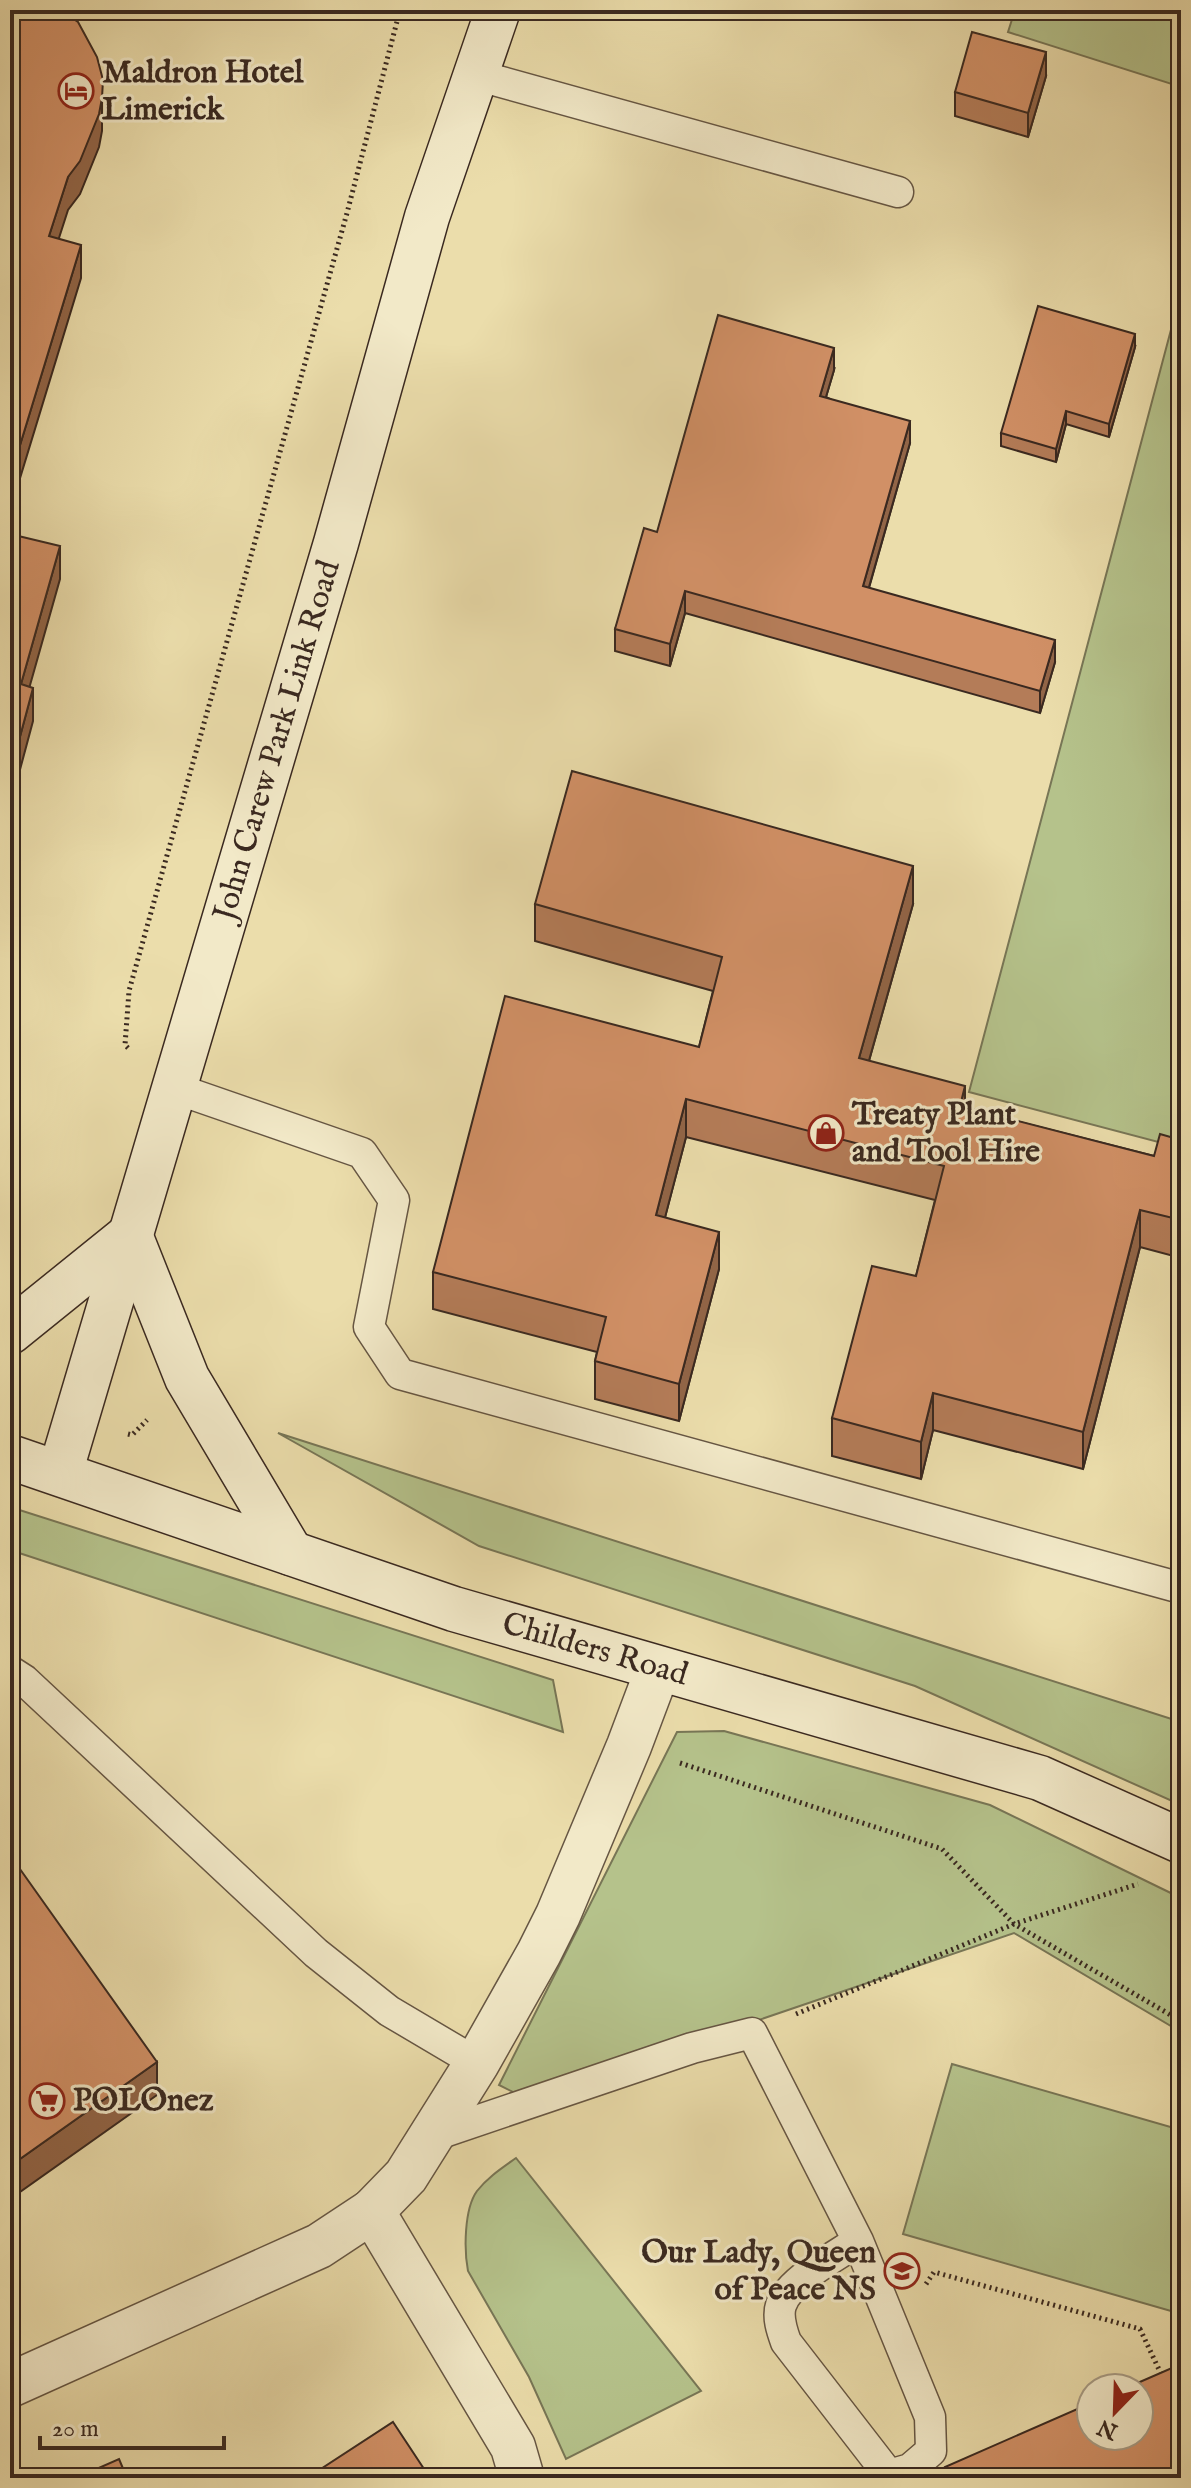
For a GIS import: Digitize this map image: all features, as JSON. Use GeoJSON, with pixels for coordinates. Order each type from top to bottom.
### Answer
{"type":"FeatureCollection","features":[{"type":"Feature","properties":{"kind":"main road","name":"John Carew Park Link Road"},"geometry":{"type":"LineString","coordinates":[[60,1473],[336,543],[427,217],[498,10]]}},
{"type":"Feature","properties":{"kind":"main road"},"geometry":{"type":"LineString","coordinates":[[10,1332],[130,1235],[187,1378],[291,1553]]}},
{"type":"Feature","properties":{"kind":"main road","name":"Childers Road"},"geometry":{"type":"LineString","coordinates":[[10,1457],[454,1609],[1040,1778],[1181,1841]]}},
{"type":"Feature","properties":{"kind":"main road"},"geometry":{"type":"LineString","coordinates":[[10,2385],[319,2246],[372,2211],[406,2176],[477,2063],[558,1915],[658,1669]]}},
{"type":"Feature","properties":{"kind":"main road"},"geometry":{"type":"LineString","coordinates":[[372,2211],[513,2447],[522,2478]]}},
{"type":"Feature","properties":{"kind":"lane"},"geometry":{"type":"LineString","coordinates":[[476,75],[898,192]]}},
{"type":"Feature","properties":{"kind":"lane"},"geometry":{"type":"LineString","coordinates":[[174,1088],[362,1153],[394,1200],[369,1327],[400,1374],[1181,1588]]}},
{"type":"Feature","properties":{"kind":"lane"},"geometry":{"type":"LineString","coordinates":[[10,1671],[316,1953],[389,2011],[477,2063]]}},
{"type":"Feature","properties":{"kind":"lane"},"geometry":{"type":"LineString","coordinates":[[432,2136],[692,2048],[752,2033],[858,2241],[930,2417],[931,2451],[910,2469],[889,2475],[786,2342],[780,2326],[780,2306],[792,2287],[858,2241]]}},
{"type":"Feature","properties":{"kind":"path"},"geometry":{"type":"LineString","coordinates":[[174,1088],[125,1045],[129,991],[347,213],[400,10]]}},
{"type":"Feature","properties":{"kind":"path"},"geometry":{"type":"LineString","coordinates":[[629,1746],[942,1849],[1014,1924],[1181,2021]]}},
{"type":"Feature","properties":{"kind":"path"},"geometry":{"type":"LineString","coordinates":[[752,2033],[1014,1924],[1143,1883]]}},
{"type":"Feature","properties":{"kind":"path"},"geometry":{"type":"LineString","coordinates":[[924,2288],[934,2272],[1140,2329],[1167,2386]]}},
{"type":"Feature","properties":{"kind":"green space"},"geometry":{"type":"Polygon","coordinates":[[[1015,10],[1181,10],[1181,87],[1008,32],[1015,10]]]}},
{"type":"Feature","properties":{"kind":"green space"},"geometry":{"type":"Polygon","coordinates":[[[1181,292],[1181,1148],[969,1092],[1181,292]]]}},
{"type":"Feature","properties":{"kind":"green space"},"geometry":{"type":"Polygon","coordinates":[[[278,1433],[1181,1722],[1181,1805],[915,1686],[479,1546],[278,1433]]]}},
{"type":"Feature","properties":{"kind":"green space"},"geometry":{"type":"Polygon","coordinates":[[[10,1507],[553,1680],[563,1732],[10,1550],[10,1507]]]}},
{"type":"Feature","properties":{"kind":"green space"},"geometry":{"type":"Polygon","coordinates":[[[724,1731],[990,1805],[1181,1898],[1181,2032],[1014,1933],[527,2099],[499,2085],[677,1732],[724,1731]]]}},
{"type":"Feature","properties":{"kind":"green space"},"geometry":{"type":"Polygon","coordinates":[[[952,2064],[1181,2130],[1181,2276],[1171,2311],[903,2234],[952,2064]]]}},
{"type":"Feature","properties":{"kind":"green space"},"geometry":{"type":"Polygon","coordinates":[[[516,2158],[701,2391],[566,2459],[529,2377],[468,2271],[466,2230],[473,2199],[486,2181],[516,2158]]]}},
{"type":"Feature","properties":{"kind":"building"},"geometry":{"type":"Polygon","coordinates":[[[10,10],[60,10],[78,22],[97,57],[103,80],[99,114],[80,161],[68,177],[49,236],[81,245],[10,478],[10,10]]]}},
{"type":"Feature","properties":{"kind":"building"},"geometry":{"type":"Polygon","coordinates":[[[972,32],[1046,52],[1028,113],[955,92],[972,32]]]}},
{"type":"Feature","properties":{"kind":"building"},"geometry":{"type":"Polygon","coordinates":[[[1038,306],[1135,334],[1109,424],[1066,411],[1056,449],[1001,433],[1038,306]]]}},
{"type":"Feature","properties":{"kind":"building"},"geometry":{"type":"Polygon","coordinates":[[[718,315],[834,348],[820,396],[910,421],[863,586],[1055,640],[1040,691],[685,591],[670,644],[615,629],[644,528],[657,532],[718,315]]]}},
{"type":"Feature","properties":{"kind":"building"},"geometry":{"type":"Polygon","coordinates":[[[10,534],[60,546],[21,684],[33,688],[10,774],[10,534]]]}},
{"type":"Feature","properties":{"kind":"building"},"geometry":{"type":"Polygon","coordinates":[[[572,771],[913,866],[859,1058],[965,1086],[960,1106],[1154,1156],[1160,1134],[1181,1140],[1181,1220],[1140,1210],[1083,1432],[933,1393],[921,1442],[832,1418],[872,1266],[916,1276],[944,1166],[686,1099],[656,1215],[719,1232],[679,1384],[595,1361],[606,1317],[433,1272],[505,996],[699,1047],[722,957],[535,904],[572,771]]]}},
{"type":"Feature","properties":{"kind":"building"},"geometry":{"type":"Polygon","coordinates":[[[10,1855],[157,2062],[10,2166],[10,1855]]]}},
{"type":"Feature","properties":{"kind":"building"},"geometry":{"type":"Polygon","coordinates":[[[1181,2364],[1181,2478],[950,2478],[945,2467],[1075,2410],[1075,2452],[1155,2452],[1155,2375],[1181,2364]]]}},
{"type":"Feature","properties":{"kind":"building"},"geometry":{"type":"Polygon","coordinates":[[[393,2422],[430,2478],[307,2478],[393,2422]]]}},
{"type":"Feature","properties":{"kind":"building"},"geometry":{"type":"Polygon","coordinates":[[[119,2459],[127,2478],[76,2478],[119,2459]]]}},
{"type":"Feature","properties":{"kind":"place","name":"Maldron Hotel Limerick"},"geometry":{"type":"Point","coordinates":[76,91]}},
{"type":"Feature","properties":{"kind":"place","name":"Treaty Plant and Tool Hire"},"geometry":{"type":"Point","coordinates":[826,1133]}},
{"type":"Feature","properties":{"kind":"place","name":"POLOnez"},"geometry":{"type":"Point","coordinates":[47,2101]}},
{"type":"Feature","properties":{"kind":"place","name":"Our Lady, Queen of Peace NS"},"geometry":{"type":"Point","coordinates":[902,2271]}}]}
